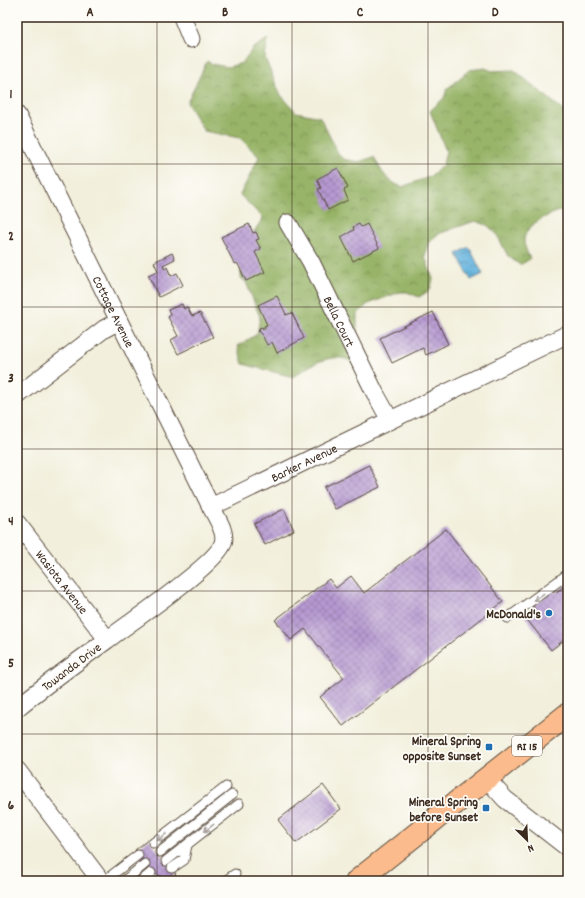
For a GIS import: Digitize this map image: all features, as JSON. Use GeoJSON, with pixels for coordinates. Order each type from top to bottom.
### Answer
{"type":"FeatureCollection","features":[{"type":"Feature","properties":{"kind":"main road","name":"RI 15"},"geometry":{"type":"LineString","coordinates":[[357,881],[568,714]]}},
{"type":"Feature","properties":{"kind":"street"},"geometry":{"type":"LineString","coordinates":[[182,17],[191,39]]}},
{"type":"Feature","properties":{"kind":"street","name":"Cottage Avenue"},"geometry":{"type":"LineString","coordinates":[[17,115],[211,506]]}},
{"type":"Feature","properties":{"kind":"street","name":"Bella Court"},"geometry":{"type":"LineString","coordinates":[[288,223],[311,262],[375,393],[390,420]]}},
{"type":"Feature","properties":{"kind":"street"},"geometry":{"type":"LineString","coordinates":[[17,396],[104,329],[119,320]]}},
{"type":"Feature","properties":{"kind":"street","name":"Barker Avenue"},"geometry":{"type":"LineString","coordinates":[[211,506],[568,334]]}},
{"type":"Feature","properties":{"kind":"street"},"geometry":{"type":"LineString","coordinates":[[107,640],[204,567],[221,550],[224,542],[224,533],[211,506]]}},
{"type":"Feature","properties":{"kind":"street","name":"Wasiota Avenue"},"geometry":{"type":"LineString","coordinates":[[17,523],[107,640]]}},
{"type":"Feature","properties":{"kind":"street","name":"Towanda Drive"},"geometry":{"type":"LineString","coordinates":[[17,708],[107,640]]}},
{"type":"Feature","properties":{"kind":"street"},"geometry":{"type":"LineString","coordinates":[[17,770],[100,881]]}},
{"type":"Feature","properties":{"kind":"street"},"geometry":{"type":"LineString","coordinates":[[486,778],[505,799],[568,848]]}},
{"type":"Feature","properties":{"kind":"lane"},"geometry":{"type":"LineString","coordinates":[[508,618],[568,574]]}},
{"type":"Feature","properties":{"kind":"lane"},"geometry":{"type":"LineString","coordinates":[[153,843],[226,787]]}},
{"type":"Feature","properties":{"kind":"lane"},"geometry":{"type":"LineString","coordinates":[[160,852],[232,795]]}},
{"type":"Feature","properties":{"kind":"lane"},"geometry":{"type":"LineString","coordinates":[[169,865],[184,860],[187,845],[240,804]]}},
{"type":"Feature","properties":{"kind":"lane"},"geometry":{"type":"LineString","coordinates":[[104,881],[138,855]]}},
{"type":"Feature","properties":{"kind":"lane"},"geometry":{"type":"LineString","coordinates":[[124,881],[145,864]]}},
{"type":"Feature","properties":{"kind":"lane"},"geometry":{"type":"LineString","coordinates":[[225,881],[235,874]]}},
{"type":"Feature","properties":{"kind":"lane"},"geometry":{"type":"LineString","coordinates":[[141,881],[155,878]]}},
{"type":"Feature","properties":{"kind":"green space"},"geometry":{"type":"Polygon","coordinates":[[[268,39],[265,58],[280,94],[296,112],[320,117],[338,153],[343,159],[358,162],[374,157],[388,178],[402,187],[429,177],[443,165],[446,151],[430,111],[444,98],[447,89],[469,70],[485,68],[492,71],[514,70],[568,114],[568,208],[541,219],[529,228],[524,241],[525,248],[530,259],[520,265],[508,256],[496,233],[487,225],[475,221],[438,234],[428,243],[425,257],[433,279],[430,290],[419,297],[407,292],[400,292],[368,304],[357,314],[357,340],[366,371],[343,358],[320,361],[293,377],[243,364],[238,346],[257,334],[260,317],[246,282],[241,278],[241,251],[263,218],[240,195],[259,157],[240,138],[204,131],[187,103],[207,61],[212,64],[228,67],[242,63],[253,48],[268,39]]]}},
{"type":"Feature","properties":{"kind":"water"},"geometry":{"type":"Polygon","coordinates":[[[469,247],[483,274],[471,280],[457,254],[469,247]]]}},
{"type":"Feature","properties":{"kind":"building"},"geometry":{"type":"Polygon","coordinates":[[[338,168],[348,188],[344,190],[348,200],[328,210],[318,189],[321,188],[317,179],[338,168]]]}},
{"type":"Feature","properties":{"kind":"building"},"geometry":{"type":"Polygon","coordinates":[[[249,224],[253,233],[256,232],[259,239],[256,240],[261,249],[255,252],[265,272],[246,281],[238,264],[234,263],[221,237],[249,224]]]}},
{"type":"Feature","properties":{"kind":"building"},"geometry":{"type":"Polygon","coordinates":[[[359,224],[361,227],[367,224],[379,248],[353,261],[341,237],[354,230],[353,227],[359,224]]]}},
{"type":"Feature","properties":{"kind":"building"},"geometry":{"type":"Polygon","coordinates":[[[172,253],[175,259],[163,265],[165,269],[167,267],[171,276],[177,273],[183,285],[159,297],[148,275],[158,271],[154,262],[172,253]]]}},
{"type":"Feature","properties":{"kind":"building"},"geometry":{"type":"Polygon","coordinates":[[[277,296],[286,314],[285,315],[292,313],[304,338],[277,353],[272,342],[267,345],[262,335],[258,331],[260,330],[259,328],[262,327],[263,329],[265,328],[264,326],[267,325],[258,305],[277,296]]]}},
{"type":"Feature","properties":{"kind":"building"},"geometry":{"type":"Polygon","coordinates":[[[182,304],[184,309],[187,307],[192,316],[200,313],[213,337],[178,354],[171,340],[178,336],[168,317],[171,315],[168,310],[182,304]]]}},
{"type":"Feature","properties":{"kind":"building"},"geometry":{"type":"Polygon","coordinates":[[[433,312],[448,344],[426,355],[423,348],[392,363],[380,338],[433,312]]]}},
{"type":"Feature","properties":{"kind":"building"},"geometry":{"type":"Polygon","coordinates":[[[369,465],[380,487],[335,509],[324,487],[369,465]]]}},
{"type":"Feature","properties":{"kind":"building"},"geometry":{"type":"Polygon","coordinates":[[[284,509],[294,530],[265,545],[254,524],[284,509]]]}},
{"type":"Feature","properties":{"kind":"building"},"geometry":{"type":"Polygon","coordinates":[[[446,529],[503,602],[343,726],[320,697],[344,678],[305,629],[291,640],[275,620],[329,579],[336,588],[351,576],[364,593],[446,529]]]}},
{"type":"Feature","properties":{"kind":"building","name":"McDonald's"},"geometry":{"type":"Polygon","coordinates":[[[568,583],[568,637],[551,650],[525,617],[535,609],[533,606],[553,590],[555,593],[568,583]]]}},
{"type":"Feature","properties":{"kind":"building"},"geometry":{"type":"Polygon","coordinates":[[[323,785],[341,809],[296,843],[278,820],[323,785]]]}},
{"type":"Feature","properties":{"kind":"building"},"geometry":{"type":"Polygon","coordinates":[[[149,839],[176,874],[166,881],[158,881],[135,850],[149,839]]]}},
{"type":"Feature","properties":{"kind":"place","name":"McDonald's"},"geometry":{"type":"Point","coordinates":[549,613]}},
{"type":"Feature","properties":{"kind":"place","name":"Mineral Spring opposite Sunset"},"geometry":{"type":"Point","coordinates":[489,747]}},
{"type":"Feature","properties":{"kind":"place","name":"Mineral Spring before Sunset"},"geometry":{"type":"Point","coordinates":[486,808]}}]}
